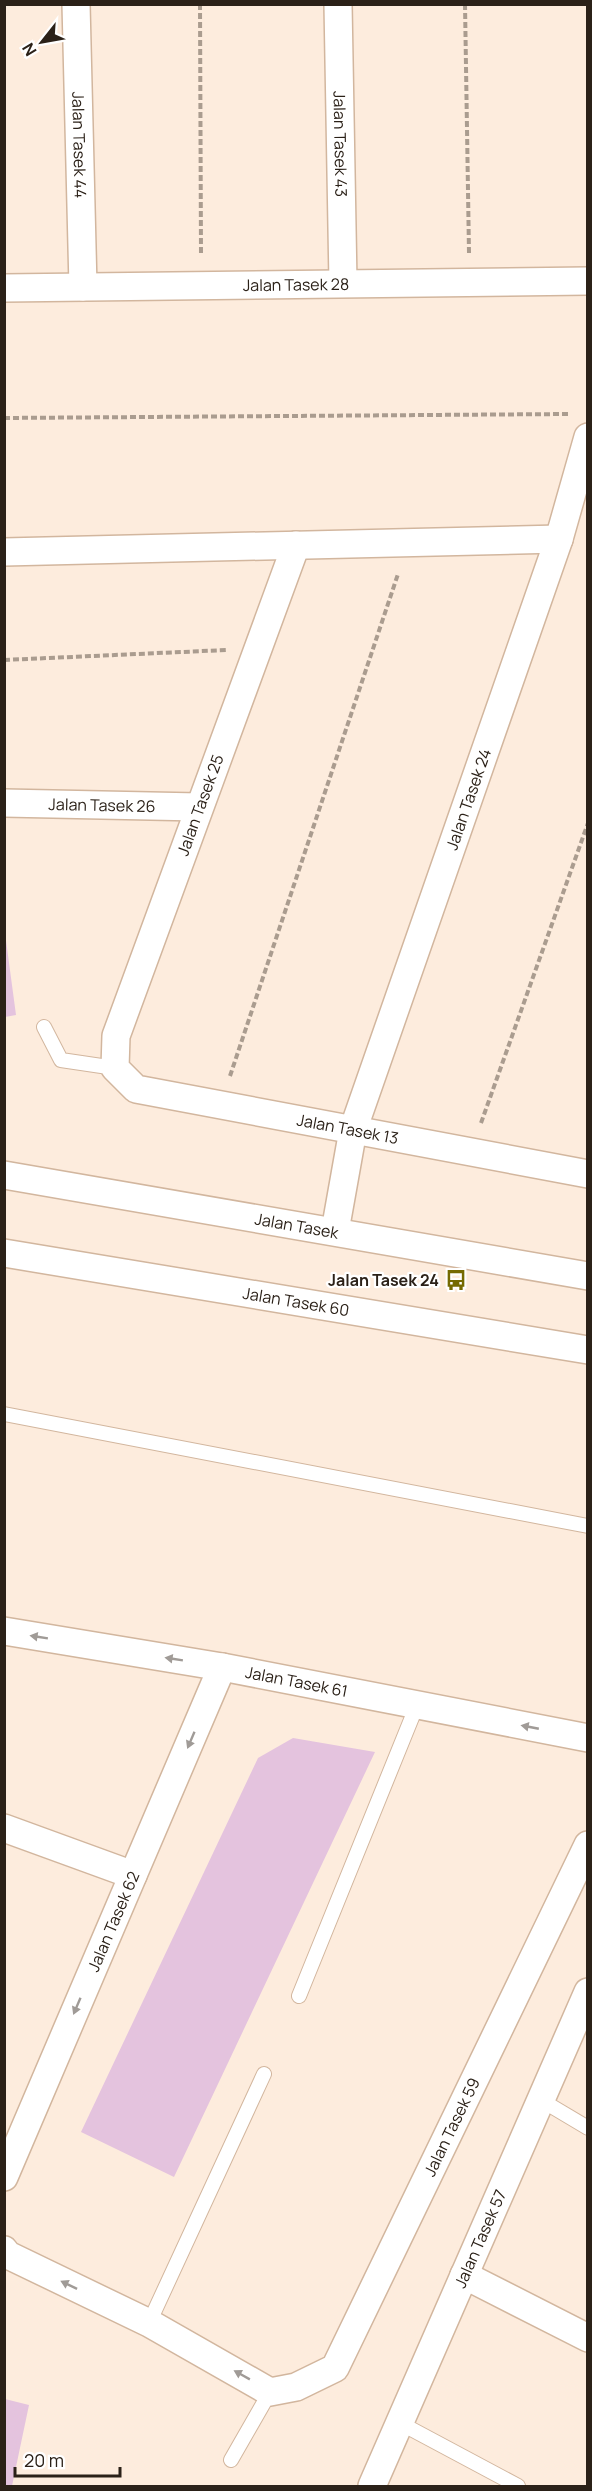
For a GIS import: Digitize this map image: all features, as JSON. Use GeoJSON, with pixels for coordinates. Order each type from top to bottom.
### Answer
{"type":"FeatureCollection","features":[{"type":"Feature","properties":{"kind":"street","name":"Jalan Tasek 44"},"geometry":{"type":"LineString","coordinates":[[76,4],[83,286]]}},
{"type":"Feature","properties":{"kind":"street","name":"Jalan Tasek 43"},"geometry":{"type":"LineString","coordinates":[[338,4],[344,283]]}},
{"type":"Feature","properties":{"kind":"street","name":"Jalan Tasek 28"},"geometry":{"type":"LineString","coordinates":[[4,288],[588,281]]}},
{"type":"Feature","properties":{"kind":"street","name":"Jalan Tasek 24"},"geometry":{"type":"LineString","coordinates":[[335,1231],[353,1130],[559,539],[582,426]]}},
{"type":"Feature","properties":{"kind":"street"},"geometry":{"type":"LineString","coordinates":[[4,552],[559,539]]}},
{"type":"Feature","properties":{"kind":"street","name":"Jalan Tasek 25"},"geometry":{"type":"LineString","coordinates":[[115,1068],[116,1036],[296,545]]}},
{"type":"Feature","properties":{"kind":"street","name":"Jalan Tasek 26"},"geometry":{"type":"LineString","coordinates":[[4,803],[199,807]]}},
{"type":"Feature","properties":{"kind":"street","name":"Jalan Tasek 13"},"geometry":{"type":"LineString","coordinates":[[115,1068],[136,1089],[588,1174]]}},
{"type":"Feature","properties":{"kind":"street","name":"Jalan Tasek"},"geometry":{"type":"LineString","coordinates":[[4,1175],[588,1276]]}},
{"type":"Feature","properties":{"kind":"street","name":"Jalan Tasek 60"},"geometry":{"type":"LineString","coordinates":[[4,1253],[588,1350]]}},
{"type":"Feature","properties":{"kind":"street","name":"Jalan Tasek 61"},"geometry":{"type":"LineString","coordinates":[[4,1631],[222,1667],[588,1738]]}},
{"type":"Feature","properties":{"kind":"street","name":"Jalan Tasek 62"},"geometry":{"type":"LineString","coordinates":[[4,2178],[222,1667]]}},
{"type":"Feature","properties":{"kind":"street"},"geometry":{"type":"LineString","coordinates":[[4,1828],[133,1875]]}},
{"type":"Feature","properties":{"kind":"street","name":"Jalan Tasek 59"},"geometry":{"type":"LineString","coordinates":[[283,2390],[335,2368],[588,1845]]}},
{"type":"Feature","properties":{"kind":"street","name":"Jalan Tasek 57"},"geometry":{"type":"LineString","coordinates":[[372,2487],[588,1992]]}},
{"type":"Feature","properties":{"kind":"street"},"geometry":{"type":"LineString","coordinates":[[4,2250],[8,2255],[283,2390]]}},
{"type":"Feature","properties":{"kind":"street"},"geometry":{"type":"LineString","coordinates":[[464,2275],[588,2338]]}},
{"type":"Feature","properties":{"kind":"lane"},"geometry":{"type":"LineString","coordinates":[[44,1027],[61,1060],[115,1068]]}},
{"type":"Feature","properties":{"kind":"lane"},"geometry":{"type":"LineString","coordinates":[[4,1414],[588,1526]]}},
{"type":"Feature","properties":{"kind":"lane"},"geometry":{"type":"LineString","coordinates":[[299,1995],[417,1705]]}},
{"type":"Feature","properties":{"kind":"lane"},"geometry":{"type":"LineString","coordinates":[[149,2323],[264,2074]]}},
{"type":"Feature","properties":{"kind":"lane"},"geometry":{"type":"LineString","coordinates":[[541,2100],[588,2128]]}},
{"type":"Feature","properties":{"kind":"lane"},"geometry":{"type":"LineString","coordinates":[[231,2460],[283,2390]]}},
{"type":"Feature","properties":{"kind":"lane"},"geometry":{"type":"LineString","coordinates":[[400,2423],[518,2487]]}},
{"type":"Feature","properties":{"kind":"path"},"geometry":{"type":"LineString","coordinates":[[200,4],[202,285]]}},
{"type":"Feature","properties":{"kind":"path"},"geometry":{"type":"LineString","coordinates":[[465,4],[469,281]]}},
{"type":"Feature","properties":{"kind":"path"},"geometry":{"type":"LineString","coordinates":[[4,418],[582,426]]}},
{"type":"Feature","properties":{"kind":"path"},"geometry":{"type":"LineString","coordinates":[[221,1105],[409,542]]}},
{"type":"Feature","properties":{"kind":"path"},"geometry":{"type":"LineString","coordinates":[[4,660],[257,649]]}},
{"type":"Feature","properties":{"kind":"path"},"geometry":{"type":"LineString","coordinates":[[470,1152],[588,823]]}},
{"type":"Feature","properties":{"kind":"building"},"geometry":{"type":"Polygon","coordinates":[[[5,933],[16,1015],[5,1017],[5,933]]]}},
{"type":"Feature","properties":{"kind":"building"},"geometry":{"type":"Polygon","coordinates":[[[293,1738],[375,1752],[174,2177],[81,2132],[258,1758],[293,1738]]]}},
{"type":"Feature","properties":{"kind":"building"},"geometry":{"type":"Polygon","coordinates":[[[5,2399],[29,2405],[12,2486],[5,2486],[5,2399]]]}},
{"type":"Feature","properties":{"kind":"place","name":"Jalan Tasek 24"},"geometry":{"type":"Point","coordinates":[456,1280]}}]}
